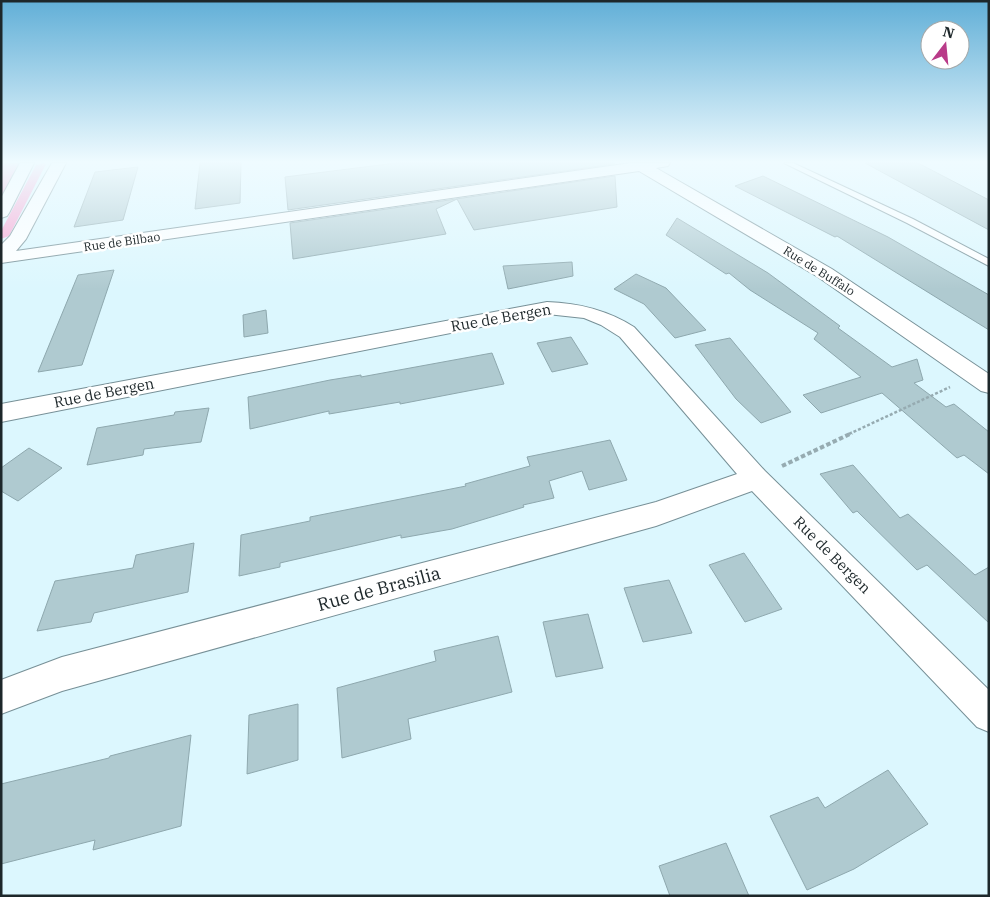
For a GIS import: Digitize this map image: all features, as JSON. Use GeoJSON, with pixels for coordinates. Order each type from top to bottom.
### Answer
{"type":"FeatureCollection","features":[{"type":"Feature","properties":{"kind":"street"},"geometry":{"type":"LineString","coordinates":[[1,257],[17,239],[36,205]]}},
{"type":"Feature","properties":{"kind":"street","name":"Rue de Bilbao"},"geometry":{"type":"LineString","coordinates":[[1,257],[378,205]]}},
{"type":"Feature","properties":{"kind":"street","name":"Rue de Buffalo"},"geometry":{"type":"LineString","coordinates":[[708,205],[825,273],[981,380]]}},
{"type":"Feature","properties":{"kind":"street","name":"Rue de Bergen"},"geometry":{"type":"LineString","coordinates":[[1,413],[547,308],[570,308],[592,312],[611,320],[628,332],[756,478],[989,715]]}},
{"type":"Feature","properties":{"kind":"street","name":"Rue de Brasilia"},"geometry":{"type":"LineString","coordinates":[[1,697],[62,674],[656,514],[756,478]]}},
{"type":"Feature","properties":{"kind":"lane"},"geometry":{"type":"LineString","coordinates":[[876,205],[989,263]]}},
{"type":"Feature","properties":{"kind":"path"},"geometry":{"type":"LineString","coordinates":[[756,478],[981,380]]}},
{"type":"Feature","properties":{"kind":"shaded area"},"geometry":{"type":"Polygon","coordinates":[[[1,205],[5,205],[1,213],[1,205]]]}},
{"type":"Feature","properties":{"kind":"shaded area"},"geometry":{"type":"Polygon","coordinates":[[[15,205],[25,205],[9,236],[1,239],[1,231],[15,205]]]}},
{"type":"Feature","properties":{"kind":"building"},"geometry":{"type":"Polygon","coordinates":[[[82,205],[127,205],[123,220],[74,227],[82,205]]]}},
{"type":"Feature","properties":{"kind":"building"},"geometry":{"type":"Polygon","coordinates":[[[195,205],[226,205],[195,209],[195,205]]]}},
{"type":"Feature","properties":{"kind":"building"},"geometry":{"type":"Polygon","coordinates":[[[288,205],[324,205],[288,210],[288,205]]]}},
{"type":"Feature","properties":{"kind":"building"},"geometry":{"type":"Polygon","coordinates":[[[415,205],[445,205],[436,209],[446,234],[293,259],[290,223],[415,205]]]}},
{"type":"Feature","properties":{"kind":"building"},"geometry":{"type":"Polygon","coordinates":[[[460,205],[617,205],[617,207],[474,230],[460,205]]]}},
{"type":"Feature","properties":{"kind":"building"},"geometry":{"type":"Polygon","coordinates":[[[772,205],[822,205],[888,237],[989,295],[989,330],[837,236],[835,237],[772,205]]]}},
{"type":"Feature","properties":{"kind":"building"},"geometry":{"type":"Polygon","coordinates":[[[942,205],[989,205],[989,230],[942,205]]]}},
{"type":"Feature","properties":{"kind":"building"},"geometry":{"type":"Polygon","coordinates":[[[677,218],[768,273],[840,326],[838,328],[892,367],[917,359],[923,380],[914,383],[946,407],[954,404],[989,432],[989,474],[964,455],[957,458],[882,393],[821,413],[803,395],[861,377],[814,339],[818,333],[750,290],[729,273],[726,274],[666,235],[677,218]]]}},
{"type":"Feature","properties":{"kind":"building"},"geometry":{"type":"Polygon","coordinates":[[[572,262],[573,276],[508,289],[503,266],[572,262]]]}},
{"type":"Feature","properties":{"kind":"building"},"geometry":{"type":"Polygon","coordinates":[[[114,270],[82,365],[38,372],[78,275],[114,270]]]}},
{"type":"Feature","properties":{"kind":"building"},"geometry":{"type":"Polygon","coordinates":[[[636,274],[666,288],[706,330],[675,338],[644,304],[614,289],[636,274]]]}},
{"type":"Feature","properties":{"kind":"building"},"geometry":{"type":"Polygon","coordinates":[[[266,310],[268,333],[244,337],[243,315],[266,310]]]}},
{"type":"Feature","properties":{"kind":"building"},"geometry":{"type":"Polygon","coordinates":[[[571,337],[588,364],[552,372],[537,343],[571,337]]]}},
{"type":"Feature","properties":{"kind":"building"},"geometry":{"type":"Polygon","coordinates":[[[730,338],[791,412],[761,423],[736,399],[695,345],[730,338]]]}},
{"type":"Feature","properties":{"kind":"building"},"geometry":{"type":"Polygon","coordinates":[[[492,353],[504,384],[400,404],[400,402],[329,414],[329,411],[250,429],[248,397],[330,380],[361,375],[361,377],[492,353]]]}},
{"type":"Feature","properties":{"kind":"building"},"geometry":{"type":"Polygon","coordinates":[[[209,408],[201,442],[144,449],[143,455],[87,465],[97,428],[174,415],[175,412],[209,408]]]}},
{"type":"Feature","properties":{"kind":"building"},"geometry":{"type":"Polygon","coordinates":[[[610,440],[627,480],[589,490],[582,471],[549,481],[554,498],[523,505],[524,507],[452,529],[401,538],[401,535],[280,563],[280,567],[239,576],[241,535],[310,521],[310,517],[466,486],[465,484],[530,466],[527,457],[610,440]]]}},
{"type":"Feature","properties":{"kind":"building"},"geometry":{"type":"Polygon","coordinates":[[[29,448],[62,468],[18,501],[1,491],[1,468],[29,448]]]}},
{"type":"Feature","properties":{"kind":"building"},"geometry":{"type":"Polygon","coordinates":[[[853,465],[900,518],[908,514],[975,575],[989,567],[989,623],[927,565],[917,570],[857,511],[853,513],[820,474],[853,465]]]}},
{"type":"Feature","properties":{"kind":"building"},"geometry":{"type":"Polygon","coordinates":[[[194,543],[188,592],[94,613],[91,622],[37,631],[55,581],[133,568],[136,555],[194,543]]]}},
{"type":"Feature","properties":{"kind":"building"},"geometry":{"type":"Polygon","coordinates":[[[744,553],[782,609],[745,622],[709,565],[744,553]]]}},
{"type":"Feature","properties":{"kind":"building"},"geometry":{"type":"Polygon","coordinates":[[[669,580],[692,633],[643,642],[624,588],[669,580]]]}},
{"type":"Feature","properties":{"kind":"building"},"geometry":{"type":"Polygon","coordinates":[[[588,614],[603,668],[556,677],[543,622],[588,614]]]}},
{"type":"Feature","properties":{"kind":"building"},"geometry":{"type":"Polygon","coordinates":[[[498,636],[512,692],[408,719],[411,739],[342,758],[337,688],[436,661],[434,651],[498,636]]]}},
{"type":"Feature","properties":{"kind":"building"},"geometry":{"type":"Polygon","coordinates":[[[298,704],[298,760],[247,774],[249,715],[298,704]]]}},
{"type":"Feature","properties":{"kind":"building"},"geometry":{"type":"Polygon","coordinates":[[[191,735],[181,826],[93,850],[95,840],[1,864],[1,784],[109,758],[110,756],[191,735]]]}},
{"type":"Feature","properties":{"kind":"building"},"geometry":{"type":"Polygon","coordinates":[[[888,770],[928,824],[854,869],[807,890],[770,816],[818,797],[825,808],[888,770]]]}},
{"type":"Feature","properties":{"kind":"building"},"geometry":{"type":"Polygon","coordinates":[[[726,843],[749,896],[670,896],[659,866],[726,843]]]}}]}
